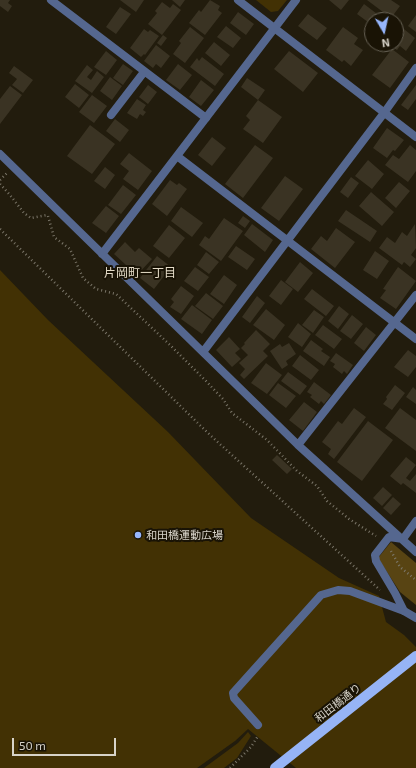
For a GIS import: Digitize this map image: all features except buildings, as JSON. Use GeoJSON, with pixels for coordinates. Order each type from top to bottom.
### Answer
{"type":"FeatureCollection","features":[{"type":"Feature","properties":{"kind":"main road","name":"和田橋通り"},"geometry":{"type":"LineString","coordinates":[[275,768],[416,656]]}},
{"type":"Feature","properties":{"kind":"street"},"geometry":{"type":"LineString","coordinates":[[50,0],[206,118]]}},
{"type":"Feature","properties":{"kind":"street"},"geometry":{"type":"LineString","coordinates":[[238,0],[416,137]]}},
{"type":"Feature","properties":{"kind":"street"},"geometry":{"type":"LineString","coordinates":[[102,254],[296,0]]}},
{"type":"Feature","properties":{"kind":"street"},"geometry":{"type":"LineString","coordinates":[[202,352],[288,241],[416,68]]}},
{"type":"Feature","properties":{"kind":"street"},"geometry":{"type":"LineString","coordinates":[[111,115],[144,72]]}},
{"type":"Feature","properties":{"kind":"street"},"geometry":{"type":"LineString","coordinates":[[0,154],[298,445],[416,552]]}},
{"type":"Feature","properties":{"kind":"street"},"geometry":{"type":"LineString","coordinates":[[177,156],[416,339]]}},
{"type":"Feature","properties":{"kind":"street"},"geometry":{"type":"LineString","coordinates":[[298,445],[416,295]]}},
{"type":"Feature","properties":{"kind":"street"},"geometry":{"type":"LineString","coordinates":[[403,539],[416,522]]}},
{"type":"Feature","properties":{"kind":"street"},"geometry":{"type":"LineString","coordinates":[[403,539],[389,537],[376,555],[376,561],[404,611]]}},
{"type":"Feature","properties":{"kind":"street"},"geometry":{"type":"LineString","coordinates":[[258,725],[234,698],[233,693],[321,595],[338,590],[350,590],[404,611],[416,618]]}},
{"type":"Feature","properties":{"kind":"path"},"geometry":{"type":"LineString","coordinates":[[0,184],[24,213],[31,218],[47,215],[54,208]]}},
{"type":"Feature","properties":{"kind":"path"},"geometry":{"type":"LineString","coordinates":[[47,215],[54,237],[70,249],[83,278],[96,290],[116,294],[205,380],[222,398],[232,413],[268,440],[297,471],[317,486],[327,501],[348,519],[368,530],[385,543],[400,567],[416,580]]}},
{"type":"Feature","properties":{"kind":"path"},"geometry":{"type":"LineString","coordinates":[[0,229],[210,435],[383,592]]}},
{"type":"Feature","properties":{"kind":"path"},"geometry":{"type":"LineString","coordinates":[[230,768],[252,747],[258,737],[258,725]]}},
{"type":"Feature","properties":{"kind":"shaded area"},"geometry":{"type":"Polygon","coordinates":[[[256,0],[287,0],[278,11],[271,12],[256,0]]]}},
{"type":"Feature","properties":{"kind":"shaded area","name":"和田橋運動広場"},"geometry":{"type":"Polygon","coordinates":[[[0,270],[48,320],[168,432],[251,518],[339,578],[379,596],[386,622],[404,635],[416,647],[416,768],[296,768],[248,729],[235,741],[197,768],[0,768],[0,270]]]}},
{"type":"Feature","properties":{"kind":"shaded area"},"geometry":{"type":"Polygon","coordinates":[[[391,542],[416,563],[416,605],[400,592],[378,558],[391,542]]]}},
{"type":"Feature","properties":{"kind":"shaded area"},"geometry":{"type":"Polygon","coordinates":[[[248,732],[251,736],[237,758],[224,768],[204,768],[238,743],[248,732]]]}},
{"type":"Feature","properties":{"kind":"place","name":"和田橋運動広場"},"geometry":{"type":"Point","coordinates":[138,535]}},
{"type":"Feature","properties":{"kind":"district","name":"片岡町一丁目"},"geometry":{"type":"Point","coordinates":[140,273]}}]}
